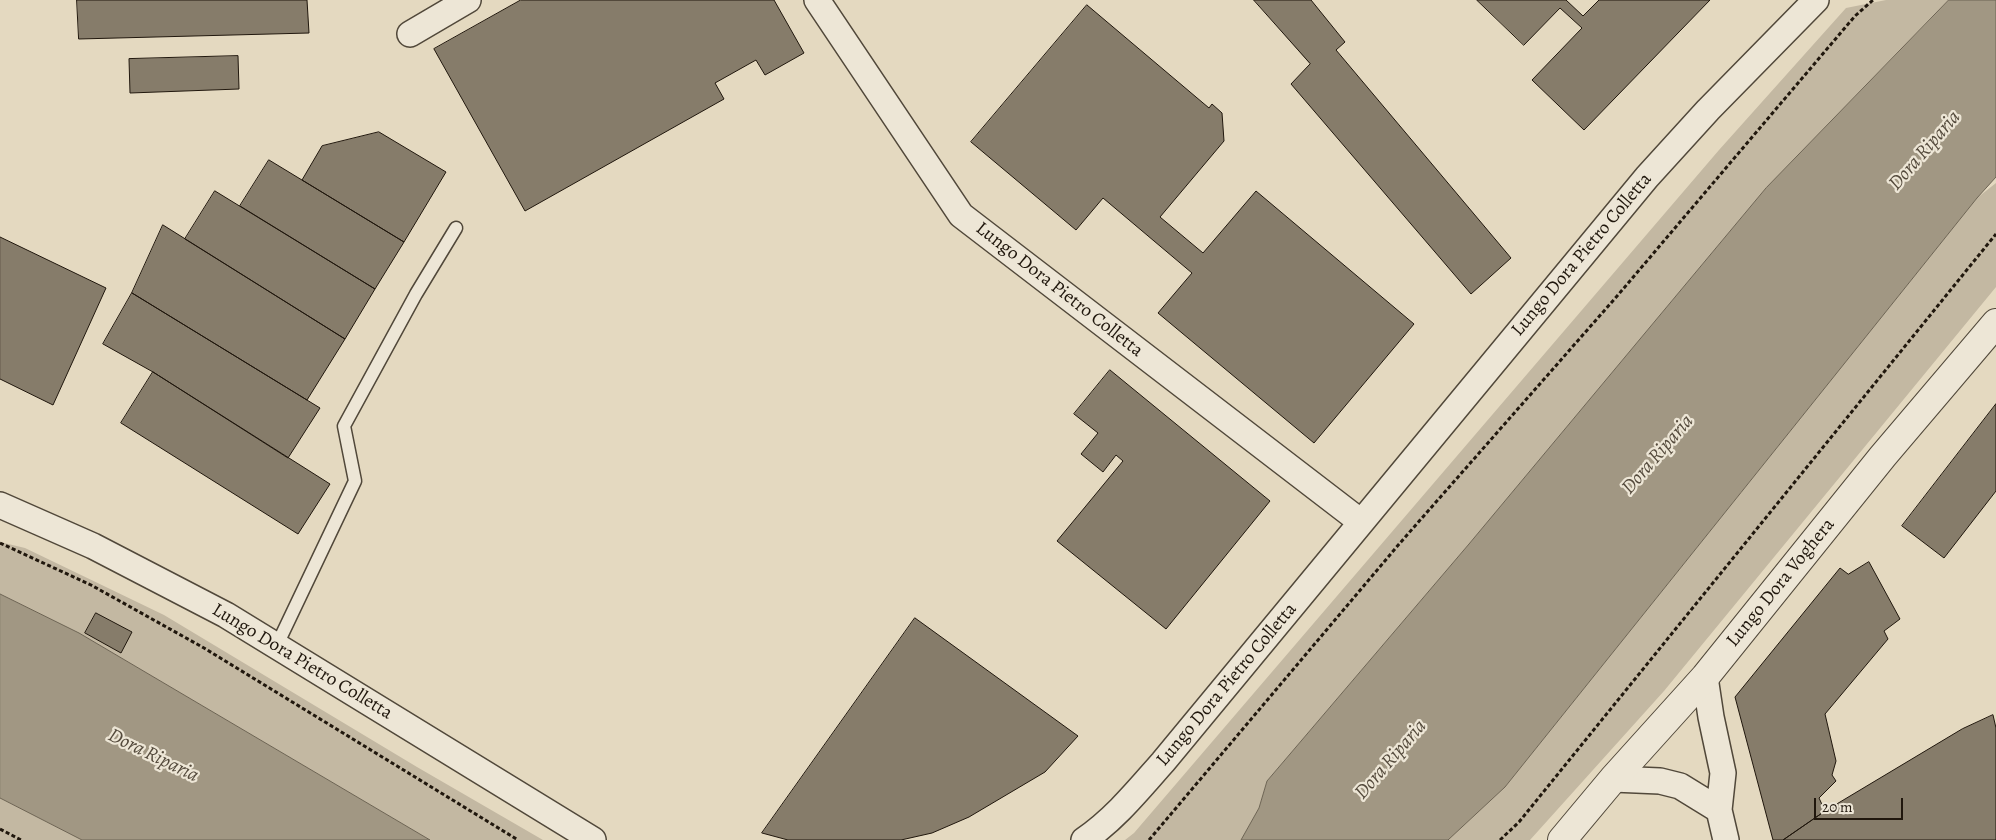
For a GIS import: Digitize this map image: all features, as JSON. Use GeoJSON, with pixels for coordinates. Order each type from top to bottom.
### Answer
{"type":"FeatureCollection","features":[{"type":"Feature","properties":{"kind":"street"},"geometry":{"type":"LineString","coordinates":[[410,34],[468,0]]}},
{"type":"Feature","properties":{"kind":"street","name":"Lungo Dora Pietro Colletta"},"geometry":{"type":"LineString","coordinates":[[817,0],[961,215],[1361,522]]}},
{"type":"Feature","properties":{"kind":"street","name":"Lungo Dora Pietro Colletta"},"geometry":{"type":"LineString","coordinates":[[1084,840],[1124,806],[1163,762],[1647,177],[1708,110],[1816,0]]}},
{"type":"Feature","properties":{"kind":"street","name":"Lungo Dora Voghera"},"geometry":{"type":"LineString","coordinates":[[1562,840],[1613,779],[1706,677],[1883,456],[1996,323]]}},
{"type":"Feature","properties":{"kind":"street","name":"Lungo Dora Pietro Colletta"},"geometry":{"type":"LineString","coordinates":[[0,505],[93,546],[226,615],[593,840]]}},
{"type":"Feature","properties":{"kind":"street"},"geometry":{"type":"LineString","coordinates":[[1706,677],[1711,717],[1723,773],[1719,810],[1726,840]]}},
{"type":"Feature","properties":{"kind":"street"},"geometry":{"type":"LineString","coordinates":[[1613,779],[1660,781],[1680,786],[1719,810]]}},
{"type":"Feature","properties":{"kind":"lane"},"geometry":{"type":"LineString","coordinates":[[277,645],[355,481],[344,426],[416,294],[456,228]]}},
{"type":"Feature","properties":{"kind":"path"},"geometry":{"type":"LineString","coordinates":[[1149,840],[1400,543],[1618,295],[1855,16],[1872,0]]}},
{"type":"Feature","properties":{"kind":"path"},"geometry":{"type":"LineString","coordinates":[[1500,840],[1525,814],[1996,234]]}},
{"type":"Feature","properties":{"kind":"path"},"geometry":{"type":"LineString","coordinates":[[0,543],[91,584],[204,648],[518,840]]}},
{"type":"Feature","properties":{"kind":"path"},"geometry":{"type":"LineString","coordinates":[[0,829],[21,840]]}},
{"type":"Feature","properties":{"kind":"shaded area"},"geometry":{"type":"Polygon","coordinates":[[[1886,0],[1949,0],[1766,188],[1469,544],[1267,781],[1259,808],[1241,840],[1125,840],[1134,833],[1719,150],[1846,8],[1886,0]]]}},
{"type":"Feature","properties":{"kind":"shaded area"},"geometry":{"type":"Polygon","coordinates":[[[1996,183],[1996,287],[1664,691],[1530,840],[1448,840],[1505,787],[1977,198],[1996,183]]]}},
{"type":"Feature","properties":{"kind":"shaded area"},"geometry":{"type":"Polygon","coordinates":[[[0,542],[25,548],[164,615],[417,767],[543,840],[430,840],[79,633],[0,594],[0,542]]]}},
{"type":"Feature","properties":{"kind":"shaded area"},"geometry":{"type":"Polygon","coordinates":[[[0,798],[82,840],[0,840],[0,798]]]}},
{"type":"Feature","properties":{"kind":"water","name":"Dora Riparia"},"geometry":{"type":"Polygon","coordinates":[[[1949,0],[1996,0],[1996,177],[1977,198],[1505,787],[1448,840],[1241,840],[1259,808],[1267,781],[1469,544],[1766,188],[1949,0]]]}},
{"type":"Feature","properties":{"kind":"water","name":"Dora Riparia"},"geometry":{"type":"Polygon","coordinates":[[[0,594],[79,633],[430,840],[82,840],[0,798],[0,594]]]}},
{"type":"Feature","properties":{"kind":"building"},"geometry":{"type":"Polygon","coordinates":[[[77,0],[307,0],[309,33],[79,39],[77,0]]]}},
{"type":"Feature","properties":{"kind":"building"},"geometry":{"type":"Polygon","coordinates":[[[521,0],[774,0],[804,53],[765,75],[756,60],[715,83],[724,99],[525,211],[434,49],[521,0]]]}},
{"type":"Feature","properties":{"kind":"building"},"geometry":{"type":"Polygon","coordinates":[[[1254,0],[1311,0],[1345,42],[1336,50],[1511,258],[1471,294],[1291,84],[1310,64],[1254,0]]]}},
{"type":"Feature","properties":{"kind":"building"},"geometry":{"type":"Polygon","coordinates":[[[1477,0],[1566,0],[1583,16],[1599,0],[1710,0],[1584,130],[1532,80],[1582,28],[1560,8],[1524,45],[1477,0]]]}},
{"type":"Feature","properties":{"kind":"building"},"geometry":{"type":"Polygon","coordinates":[[[1087,5],[1209,108],[1212,104],[1222,113],[1224,141],[1160,217],[1203,253],[1256,191],[1414,324],[1314,443],[1158,313],[1192,273],[1103,198],[1076,230],[971,142],[1087,5]]]}},
{"type":"Feature","properties":{"kind":"building"},"geometry":{"type":"Polygon","coordinates":[[[238,56],[239,89],[130,93],[129,59],[238,56]]]}},
{"type":"Feature","properties":{"kind":"building"},"geometry":{"type":"Polygon","coordinates":[[[379,132],[446,172],[404,242],[302,180],[322,146],[379,132]]]}},
{"type":"Feature","properties":{"kind":"building"},"geometry":{"type":"Polygon","coordinates":[[[269,160],[404,242],[375,289],[240,206],[269,160]]]}},
{"type":"Feature","properties":{"kind":"building"},"geometry":{"type":"Polygon","coordinates":[[[215,191],[375,289],[345,339],[185,239],[215,191]]]}},
{"type":"Feature","properties":{"kind":"building"},"geometry":{"type":"Polygon","coordinates":[[[163,225],[345,339],[307,400],[132,293],[163,225]]]}},
{"type":"Feature","properties":{"kind":"building"},"geometry":{"type":"Polygon","coordinates":[[[0,237],[106,288],[53,405],[0,379],[0,237]]]}},
{"type":"Feature","properties":{"kind":"building"},"geometry":{"type":"Polygon","coordinates":[[[132,293],[320,408],[288,458],[153,372],[103,344],[132,293]]]}},
{"type":"Feature","properties":{"kind":"building"},"geometry":{"type":"Polygon","coordinates":[[[1110,370],[1270,501],[1166,629],[1057,541],[1123,461],[1116,455],[1103,472],[1081,454],[1098,433],[1074,414],[1110,370]]]}},
{"type":"Feature","properties":{"kind":"building"},"geometry":{"type":"Polygon","coordinates":[[[153,372],[330,484],[298,534],[121,423],[153,372]]]}},
{"type":"Feature","properties":{"kind":"building"},"geometry":{"type":"Polygon","coordinates":[[[1996,404],[1996,491],[1944,558],[1902,526],[1996,404]]]}},
{"type":"Feature","properties":{"kind":"building"},"geometry":{"type":"Polygon","coordinates":[[[1869,562],[1900,619],[1884,631],[1888,639],[1825,714],[1836,761],[1832,775],[1836,781],[1819,798],[1825,811],[1783,840],[1773,840],[1735,697],[1840,568],[1848,574],[1869,562]]]}},
{"type":"Feature","properties":{"kind":"building"},"geometry":{"type":"Polygon","coordinates":[[[96,613],[132,632],[121,653],[85,633],[96,613]]]}},
{"type":"Feature","properties":{"kind":"building"},"geometry":{"type":"Polygon","coordinates":[[[915,618],[1078,736],[1045,772],[969,817],[932,833],[901,840],[788,840],[762,833],[915,618]]]}},
{"type":"Feature","properties":{"kind":"building"},"geometry":{"type":"Polygon","coordinates":[[[1993,715],[1996,728],[1996,840],[1783,840],[1825,811],[1962,729],[1993,715]]]}}]}
